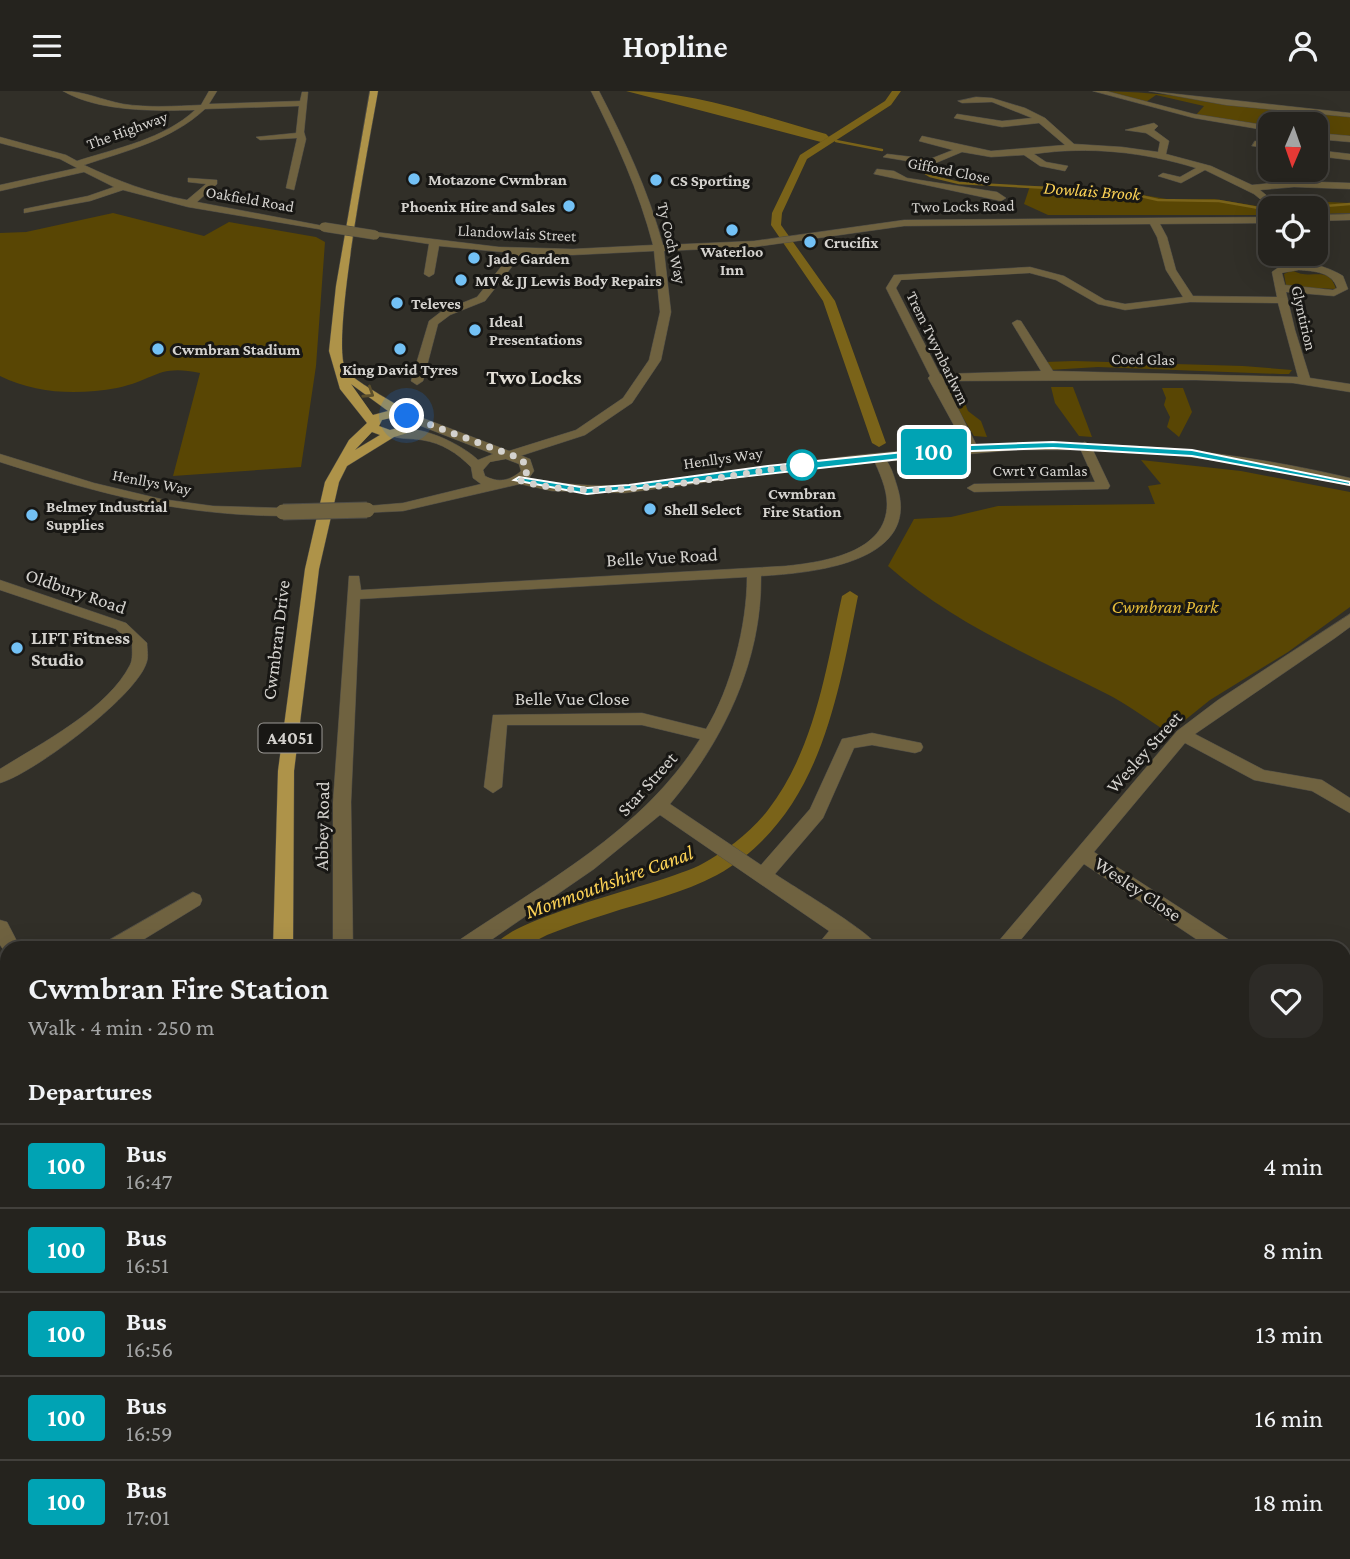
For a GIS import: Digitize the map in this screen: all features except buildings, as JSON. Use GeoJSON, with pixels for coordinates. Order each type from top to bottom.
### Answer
{"type":"FeatureCollection","features":[{"type":"Feature","properties":{"kind":"main road"},"geometry":{"type":"LineString","coordinates":[[374,91],[341,286],[335,351],[346,389],[377,432],[393,434]]}},
{"type":"Feature","properties":{"kind":"main road"},"geometry":{"type":"LineString","coordinates":[[339,468],[410,426],[411,421],[357,385],[341,370]]}},
{"type":"Feature","properties":{"kind":"main road","name":"A4051"},"geometry":{"type":"LineString","coordinates":[[339,468],[353,443],[372,424],[386,414],[403,415]]}},
{"type":"Feature","properties":{"kind":"main road","name":"Cwmbran Drive"},"geometry":{"type":"LineString","coordinates":[[283,941],[286,771],[312,569],[327,496],[339,468]]}},
{"type":"Feature","properties":{"kind":"street"},"geometry":{"type":"LineString","coordinates":[[67,91],[122,106],[204,109],[303,103]]}},
{"type":"Feature","properties":{"kind":"street"},"geometry":{"type":"LineString","coordinates":[[204,109],[213,91]]}},
{"type":"Feature","properties":{"kind":"street"},"geometry":{"type":"LineString","coordinates":[[291,188],[306,91]]}},
{"type":"Feature","properties":{"kind":"street","name":"Ty Coch Way"},"geometry":{"type":"LineString","coordinates":[[528,466],[556,445],[604,422],[625,406],[644,383],[662,342],[667,298],[658,249],[635,176],[595,91]]}},
{"type":"Feature","properties":{"kind":"street"},"geometry":{"type":"LineString","coordinates":[[1097,91],[1194,116],[1258,127]]}},
{"type":"Feature","properties":{"kind":"street"},"geometry":{"type":"LineString","coordinates":[[1153,91],[1237,104],[1350,115]]}},
{"type":"Feature","properties":{"kind":"street"},"geometry":{"type":"LineString","coordinates":[[963,96],[974,94],[1007,99],[1053,125],[1072,147]]}},
{"type":"Feature","properties":{"kind":"street","name":"The Highway"},"geometry":{"type":"LineString","coordinates":[[82,166],[160,135],[204,109]]}},
{"type":"Feature","properties":{"kind":"street"},"geometry":{"type":"LineString","coordinates":[[957,116],[1002,124],[1042,120]]}},
{"type":"Feature","properties":{"kind":"street"},"geometry":{"type":"LineString","coordinates":[[1129,130],[1151,128],[1165,141],[1161,157]]}},
{"type":"Feature","properties":{"kind":"street"},"geometry":{"type":"LineString","coordinates":[[260,137],[301,135]]}},
{"type":"Feature","properties":{"kind":"street","name":"Gifford Close"},"geometry":{"type":"LineString","coordinates":[[913,145],[926,137],[962,149],[990,154],[1028,154],[1072,147],[1161,157],[1204,167],[1252,188],[1262,196]]}},
{"type":"Feature","properties":{"kind":"street"},"geometry":{"type":"LineString","coordinates":[[1328,137],[1350,139]]}},
{"type":"Feature","properties":{"kind":"street","name":"Oakfield Road"},"geometry":{"type":"LineString","coordinates":[[0,140],[53,154],[122,187],[188,204],[375,235]]}},
{"type":"Feature","properties":{"kind":"street","name":"Gifford Close"},"geometry":{"type":"LineString","coordinates":[[887,157],[906,161],[942,160],[962,149]]}},
{"type":"Feature","properties":{"kind":"street"},"geometry":{"type":"LineString","coordinates":[[1028,154],[1042,164],[1065,168]]}},
{"type":"Feature","properties":{"kind":"street"},"geometry":{"type":"LineString","coordinates":[[1328,154],[1350,157]]}},
{"type":"Feature","properties":{"kind":"street","name":"Gifford Close"},"geometry":{"type":"LineString","coordinates":[[891,173],[906,161]]}},
{"type":"Feature","properties":{"kind":"street"},"geometry":{"type":"LineString","coordinates":[[1032,171],[1042,164]]}},
{"type":"Feature","properties":{"kind":"street"},"geometry":{"type":"LineString","coordinates":[[0,188],[82,166]]}},
{"type":"Feature","properties":{"kind":"street"},"geometry":{"type":"LineString","coordinates":[[1163,176],[1179,182],[1204,167]]}},
{"type":"Feature","properties":{"kind":"street","name":"Gifford Close"},"geometry":{"type":"LineString","coordinates":[[877,172],[891,173],[905,180],[997,195],[1001,198]]}},
{"type":"Feature","properties":{"kind":"street"},"geometry":{"type":"LineString","coordinates":[[188,204],[214,182],[191,180]]}},
{"type":"Feature","properties":{"kind":"street","name":"Gifford Close"},"geometry":{"type":"LineString","coordinates":[[1252,188],[1294,184],[1350,186]]}},
{"type":"Feature","properties":{"kind":"street"},"geometry":{"type":"LineString","coordinates":[[27,211],[90,198],[122,187]]}},
{"type":"Feature","properties":{"kind":"street"},"geometry":{"type":"LineString","coordinates":[[1328,218],[1350,217]]}},
{"type":"Feature","properties":{"kind":"street"},"geometry":{"type":"LineString","coordinates":[[1153,220],[1162,237],[1171,270],[1190,299]]}},
{"type":"Feature","properties":{"kind":"street","name":"Two Locks Road"},"geometry":{"type":"LineString","coordinates":[[658,249],[778,241],[866,226],[904,223],[1258,220]]}},
{"type":"Feature","properties":{"kind":"street","name":"Llandowlais Street"},"geometry":{"type":"LineString","coordinates":[[375,235],[519,251],[658,249]]}},
{"type":"Feature","properties":{"kind":"street"},"geometry":{"type":"LineString","coordinates":[[429,274],[434,243]]}},
{"type":"Feature","properties":{"kind":"street"},"geometry":{"type":"LineString","coordinates":[[417,381],[433,323],[446,313],[481,299],[519,251]]}},
{"type":"Feature","properties":{"kind":"street","name":"Trem Twynbarlwm"},"geometry":{"type":"LineString","coordinates":[[972,448],[934,378],[891,288],[898,277],[1028,270],[1060,278],[1113,305],[1136,307],[1190,299],[1334,293],[1343,289],[1339,278],[1326,271],[1285,268]]}},
{"type":"Feature","properties":{"kind":"street","name":"Glyntirion"},"geometry":{"type":"LineString","coordinates":[[1285,268],[1277,272],[1289,330],[1306,379]]}},
{"type":"Feature","properties":{"kind":"street"},"geometry":{"type":"LineString","coordinates":[[1017,323],[1048,373]]}},
{"type":"Feature","properties":{"kind":"street","name":"Coed Glas"},"geometry":{"type":"LineString","coordinates":[[934,378],[1048,373],[1306,379],[1350,388]]}},
{"type":"Feature","properties":{"kind":"street"},"geometry":{"type":"LineString","coordinates":[[403,415],[522,459],[528,466],[528,471],[519,480]]}},
{"type":"Feature","properties":{"kind":"street"},"geometry":{"type":"LineString","coordinates":[[393,434],[449,442],[462,449],[477,468],[479,478],[497,484]]}},
{"type":"Feature","properties":{"kind":"street","name":"Ty Coch Way"},"geometry":{"type":"LineString","coordinates":[[477,468],[486,459],[556,445]]}},
{"type":"Feature","properties":{"kind":"street","name":"Henllys Way"},"geometry":{"type":"LineString","coordinates":[[3,462],[162,504],[222,511],[283,512],[367,510],[426,502],[519,480],[587,491],[619,489],[972,448],[1085,446],[1192,453],[1350,482]]}},
{"type":"Feature","properties":{"kind":"street","name":"Cwrt Y Gamlas"},"geometry":{"type":"LineString","coordinates":[[974,488],[1103,487],[1085,446]]}},
{"type":"Feature","properties":{"kind":"street","name":"Belle Vue Road"},"geometry":{"type":"LineString","coordinates":[[354,587],[754,571],[822,565],[856,555],[875,543],[886,530],[894,513],[892,494],[879,458]]}},
{"type":"Feature","properties":{"kind":"street","name":"Henllys Way"},"geometry":{"type":"LineString","coordinates":[[426,502],[477,468]]}},
{"type":"Feature","properties":{"kind":"street","name":"Star Street"},"geometry":{"type":"LineString","coordinates":[[474,941],[635,831],[684,779],[727,706],[751,628],[754,571]]}},
{"type":"Feature","properties":{"kind":"street","name":"Oldbury Road"},"geometry":{"type":"LineString","coordinates":[[0,585],[121,626],[135,635],[142,652],[140,667],[119,694],[0,777]]}},
{"type":"Feature","properties":{"kind":"street","name":"Abbey Road"},"geometry":{"type":"LineString","coordinates":[[343,941],[342,802],[354,587]]}},
{"type":"Feature","properties":{"kind":"street","name":"Wesley Street"},"geometry":{"type":"LineString","coordinates":[[1008,941],[1183,735],[1217,706],[1330,636],[1350,619]]}},
{"type":"Feature","properties":{"kind":"street","name":"Belle Vue Close"},"geometry":{"type":"LineString","coordinates":[[492,787],[499,719],[642,719],[710,736]]}},
{"type":"Feature","properties":{"kind":"street"},"geometry":{"type":"LineString","coordinates":[[1183,735],[1260,776],[1316,785],[1350,806]]}},
{"type":"Feature","properties":{"kind":"street"},"geometry":{"type":"LineString","coordinates":[[763,876],[817,813],[848,743],[872,739],[915,747]]}},
{"type":"Feature","properties":{"kind":"street"},"geometry":{"type":"LineString","coordinates":[[660,806],[860,941]]}},
{"type":"Feature","properties":{"kind":"street","name":"Wesley Close"},"geometry":{"type":"LineString","coordinates":[[1084,854],[1215,941]]}},
{"type":"Feature","properties":{"kind":"street"},"geometry":{"type":"LineString","coordinates":[[124,941],[193,900]]}},
{"type":"Feature","properties":{"kind":"street"},"geometry":{"type":"LineString","coordinates":[[830,941],[843,929]]}},
{"type":"Feature","properties":{"kind":"green space"},"geometry":{"type":"Polygon","coordinates":[[[1095,91],[1190,97],[1310,112],[1258,112],[1258,126],[1195,116],[1204,106],[1156,95],[1146,102],[1095,91]]]}},
{"type":"Feature","properties":{"kind":"green space"},"geometry":{"type":"Polygon","coordinates":[[[1328,114],[1350,117],[1350,138],[1328,135],[1328,114]]]}},
{"type":"Feature","properties":{"kind":"green space"},"geometry":{"type":"Polygon","coordinates":[[[1030,186],[1106,189],[1173,200],[1214,199],[1258,206],[1258,215],[1048,215],[1024,204],[1030,186]]]}},
{"type":"Feature","properties":{"kind":"green space"},"geometry":{"type":"Polygon","coordinates":[[[1328,202],[1350,203],[1350,213],[1328,214],[1328,202]]]}},
{"type":"Feature","properties":{"kind":"green space","name":"Cwmbran Stadium"},"geometry":{"type":"Polygon","coordinates":[[[113,213],[204,236],[229,222],[316,237],[325,242],[316,366],[301,467],[173,476],[200,373],[174,370],[130,385],[87,392],[43,390],[0,376],[0,233],[26,232],[113,213]]]}},
{"type":"Feature","properties":{"kind":"green space"},"geometry":{"type":"Polygon","coordinates":[[[1292,270],[1324,275],[1333,281],[1336,289],[1290,287],[1286,285],[1284,274],[1292,270]]]}},
{"type":"Feature","properties":{"kind":"green space"},"geometry":{"type":"Polygon","coordinates":[[[1045,362],[1292,370],[1289,374],[1281,374],[1098,367],[1049,370],[1045,362]]]}},
{"type":"Feature","properties":{"kind":"green space"},"geometry":{"type":"Polygon","coordinates":[[[947,385],[961,393],[968,411],[981,421],[987,437],[974,436],[947,391],[947,385]]]}},
{"type":"Feature","properties":{"kind":"green space"},"geometry":{"type":"Polygon","coordinates":[[[1051,387],[1073,387],[1092,437],[1079,436],[1055,403],[1051,387]]]}},
{"type":"Feature","properties":{"kind":"green space"},"geometry":{"type":"Polygon","coordinates":[[[1162,388],[1183,388],[1192,412],[1179,437],[1167,427],[1170,417],[1164,405],[1166,398],[1162,388]]]}},
{"type":"Feature","properties":{"kind":"green space","name":"Cwmbran Park"},"geometry":{"type":"Polygon","coordinates":[[[1141,460],[1241,471],[1350,492],[1350,607],[1288,652],[1210,700],[1169,733],[1113,697],[965,621],[912,586],[888,566],[914,519],[951,517],[998,506],[1155,504],[1148,486],[1161,484],[1141,460]]]}},
{"type":"Feature","properties":{"kind":"waterway","name":"Dowlais Brook"},"geometry":{"type":"LineString","coordinates":[[633,91],[695,103],[821,137]]}},
{"type":"Feature","properties":{"kind":"waterway","name":"Monmouthshire Canal"},"geometry":{"type":"LineString","coordinates":[[879,443],[829,301],[776,225],[777,213],[803,157],[888,103],[897,91]]}},
{"type":"Feature","properties":{"kind":"waterway","name":"Dowlais Brook"},"geometry":{"type":"LineString","coordinates":[[836,141],[882,150]]}},
{"type":"Feature","properties":{"kind":"waterway","name":"Dowlais Brook"},"geometry":{"type":"LineString","coordinates":[[915,167],[930,176],[959,183],[1123,192],[1158,200],[1219,201],[1258,208]]}},
{"type":"Feature","properties":{"kind":"waterway","name":"Dowlais Brook"},"geometry":{"type":"LineString","coordinates":[[1328,206],[1350,204]]}},
{"type":"Feature","properties":{"kind":"waterway","name":"Monmouthshire Canal"},"geometry":{"type":"LineString","coordinates":[[516,941],[554,923],[694,876],[710,869],[746,845],[773,817],[795,786],[811,751],[824,714],[850,596]]}},
{"type":"Feature","properties":{"kind":"bus line","name":"100"},"geometry":{"type":"LineString","coordinates":[[519,480],[533,485],[587,491],[972,448],[1053,445],[1126,447],[1192,453],[1350,482]]}},
{"type":"Feature","properties":{"kind":"place","name":"Motazone Cwmbran"},"geometry":{"type":"Point","coordinates":[414,179]}},
{"type":"Feature","properties":{"kind":"place","name":"CS Sporting"},"geometry":{"type":"Point","coordinates":[656,180]}},
{"type":"Feature","properties":{"kind":"place","name":"Phoenix Hire and Sales"},"geometry":{"type":"Point","coordinates":[569,206]}},
{"type":"Feature","properties":{"kind":"place","name":"Waterloo Inn"},"geometry":{"type":"Point","coordinates":[732,230]}},
{"type":"Feature","properties":{"kind":"place","name":"Crucifix"},"geometry":{"type":"Point","coordinates":[810,242]}},
{"type":"Feature","properties":{"kind":"place","name":"Jade Garden"},"geometry":{"type":"Point","coordinates":[474,258]}},
{"type":"Feature","properties":{"kind":"place","name":"MV & JJ Lewis Body Repairs"},"geometry":{"type":"Point","coordinates":[461,280]}},
{"type":"Feature","properties":{"kind":"place","name":"Televes"},"geometry":{"type":"Point","coordinates":[397,303]}},
{"type":"Feature","properties":{"kind":"place","name":"Ideal Presentations"},"geometry":{"type":"Point","coordinates":[475,330]}},
{"type":"Feature","properties":{"kind":"place","name":"Cwmbran Stadium"},"geometry":{"type":"Point","coordinates":[158,349]}},
{"type":"Feature","properties":{"kind":"place","name":"King David Tyres"},"geometry":{"type":"Point","coordinates":[400,349]}},
{"type":"Feature","properties":{"kind":"place","name":"Cwmbran Fire Station"},"geometry":{"type":"Point","coordinates":[802,465]}},
{"type":"Feature","properties":{"kind":"place","name":"Shell Select"},"geometry":{"type":"Point","coordinates":[650,509]}},
{"type":"Feature","properties":{"kind":"place","name":"Belmey Industrial Supplies"},"geometry":{"type":"Point","coordinates":[32,515]}},
{"type":"Feature","properties":{"kind":"place","name":"LIFT Fitness Studio"},"geometry":{"type":"Point","coordinates":[17,648]}},
{"type":"Feature","properties":{"kind":"district","name":"Two Locks"},"geometry":{"type":"Point","coordinates":[534,377]}},
{"type":"Feature","properties":{"kind":"route"},"geometry":{"type":"LineString","coordinates":[[407,416],[522,459],[526,462],[528,471],[519,480],[533,485],[587,491],[629,488],[802,465]]}}]}
